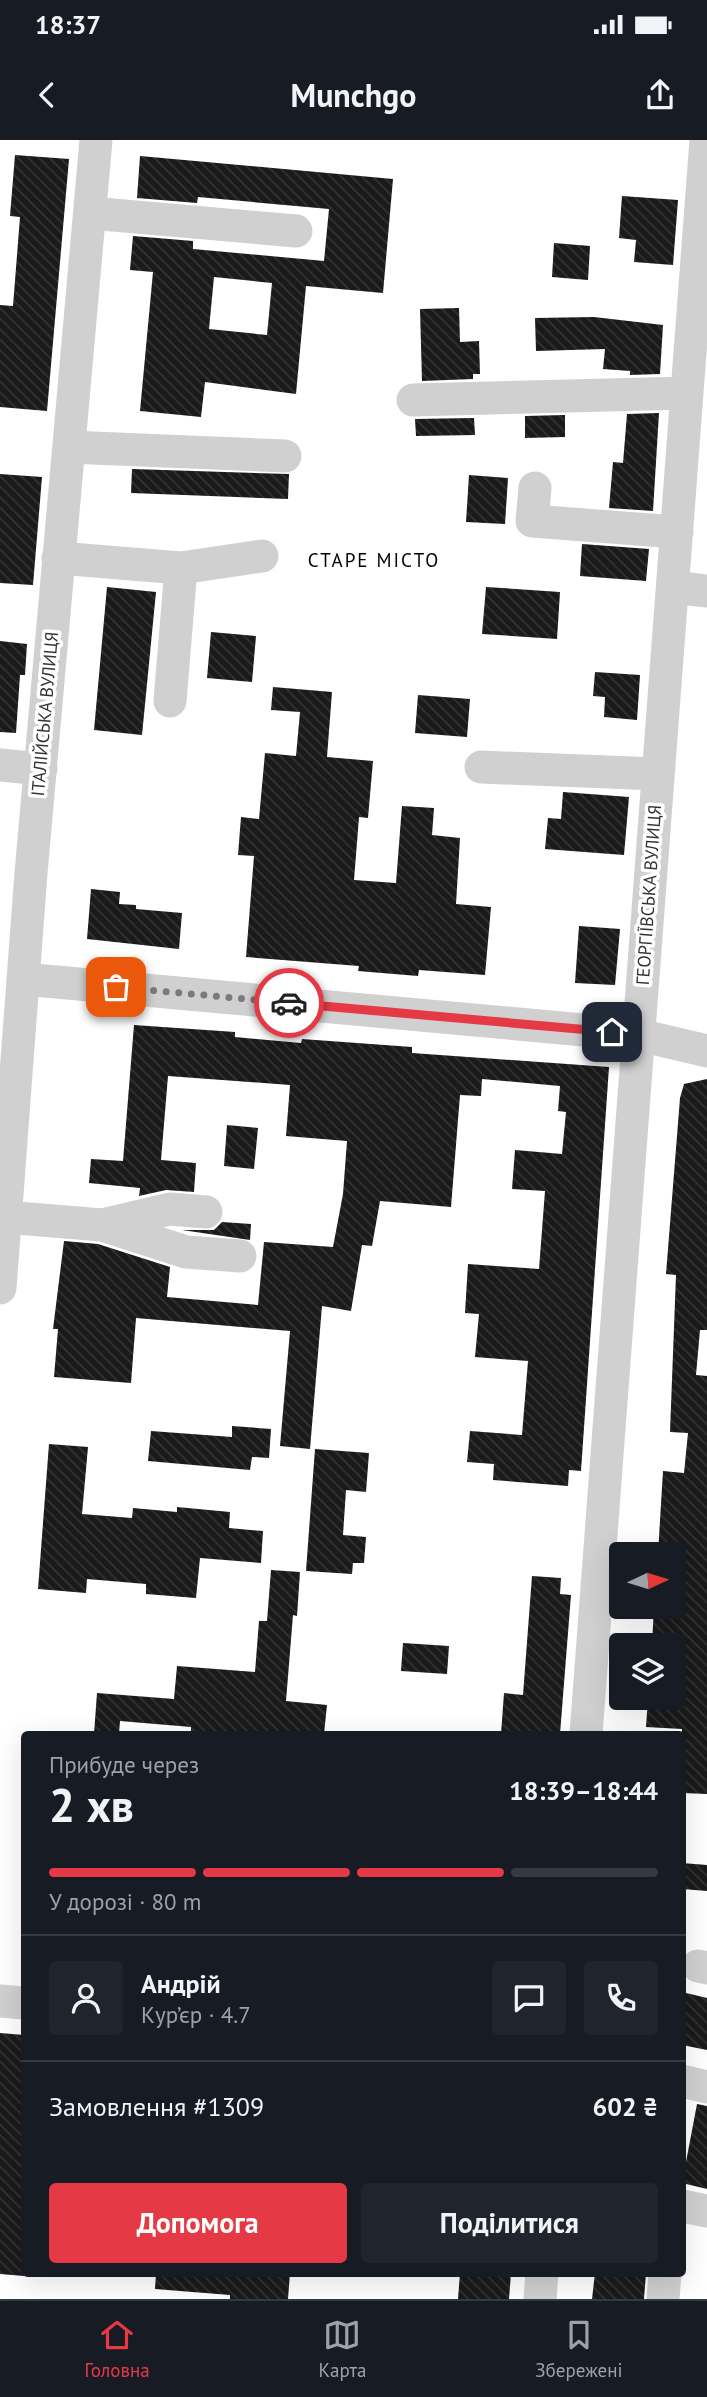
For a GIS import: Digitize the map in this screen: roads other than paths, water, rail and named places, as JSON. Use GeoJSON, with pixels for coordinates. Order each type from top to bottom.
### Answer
{"type":"FeatureCollection","features":[{"type":"Feature","properties":{"kind":"street","name":"ІТАЛІЙСЬКА ВУЛИЦЯ"},"geometry":{"type":"LineString","coordinates":[[0,1287],[16,961],[41,769],[96,140]]}},
{"type":"Feature","properties":{"kind":"street","name":"ГЕОРГІЇВСЬКА ВУЛИЦЯ"},"geometry":{"type":"LineString","coordinates":[[586,1731],[677,532],[694,485],[694,386],[706,140]]}},
{"type":"Feature","properties":{"kind":"street"},"geometry":{"type":"LineString","coordinates":[[90,213],[296,231]]}},
{"type":"Feature","properties":{"kind":"street"},"geometry":{"type":"LineString","coordinates":[[414,400],[694,386]]}},
{"type":"Feature","properties":{"kind":"street"},"geometry":{"type":"LineString","coordinates":[[69,447],[285,456]]}},
{"type":"Feature","properties":{"kind":"street"},"geometry":{"type":"LineString","coordinates":[[535,488],[532,521],[677,532]]}},
{"type":"Feature","properties":{"kind":"street"},"geometry":{"type":"LineString","coordinates":[[58,558],[181,568],[262,556]]}},
{"type":"Feature","properties":{"kind":"street"},"geometry":{"type":"LineString","coordinates":[[170,701],[181,568]]}},
{"type":"Feature","properties":{"kind":"street"},"geometry":{"type":"LineString","coordinates":[[673,587],[707,591]]}},
{"type":"Feature","properties":{"kind":"street"},"geometry":{"type":"LineString","coordinates":[[0,765],[41,769]]}},
{"type":"Feature","properties":{"kind":"street"},"geometry":{"type":"LineString","coordinates":[[481,767],[658,774]]}},
{"type":"Feature","properties":{"kind":"street"},"geometry":{"type":"LineString","coordinates":[[16,961],[639,1035],[707,1051]]}},
{"type":"Feature","properties":{"kind":"street"},"geometry":{"type":"LineString","coordinates":[[102,1225],[170,1209],[206,1212]]}},
{"type":"Feature","properties":{"kind":"street"},"geometry":{"type":"LineString","coordinates":[[5,1217],[102,1225],[186,1252],[240,1256]]}},
{"type":"Feature","properties":{"kind":"street"},"geometry":{"type":"LineString","coordinates":[[0,2001],[21,2003]]}},
{"type":"Feature","properties":{"kind":"street"},"geometry":{"type":"LineString","coordinates":[[686,2082],[707,2087]]}},
{"type":"Feature","properties":{"kind":"street"},"geometry":{"type":"LineString","coordinates":[[686,2207],[707,2211]]}},
{"type":"Feature","properties":{"kind":"street"},"geometry":{"type":"LineString","coordinates":[[540,2299],[542,2277]]}},
{"type":"Feature","properties":{"kind":"street"},"geometry":{"type":"LineString","coordinates":[[663,2299],[665,2277]]}},
{"type":"Feature","properties":{"kind":"district","name":"СТАРЕ МІСТО"},"geometry":{"type":"Point","coordinates":[374,560]}}]}
